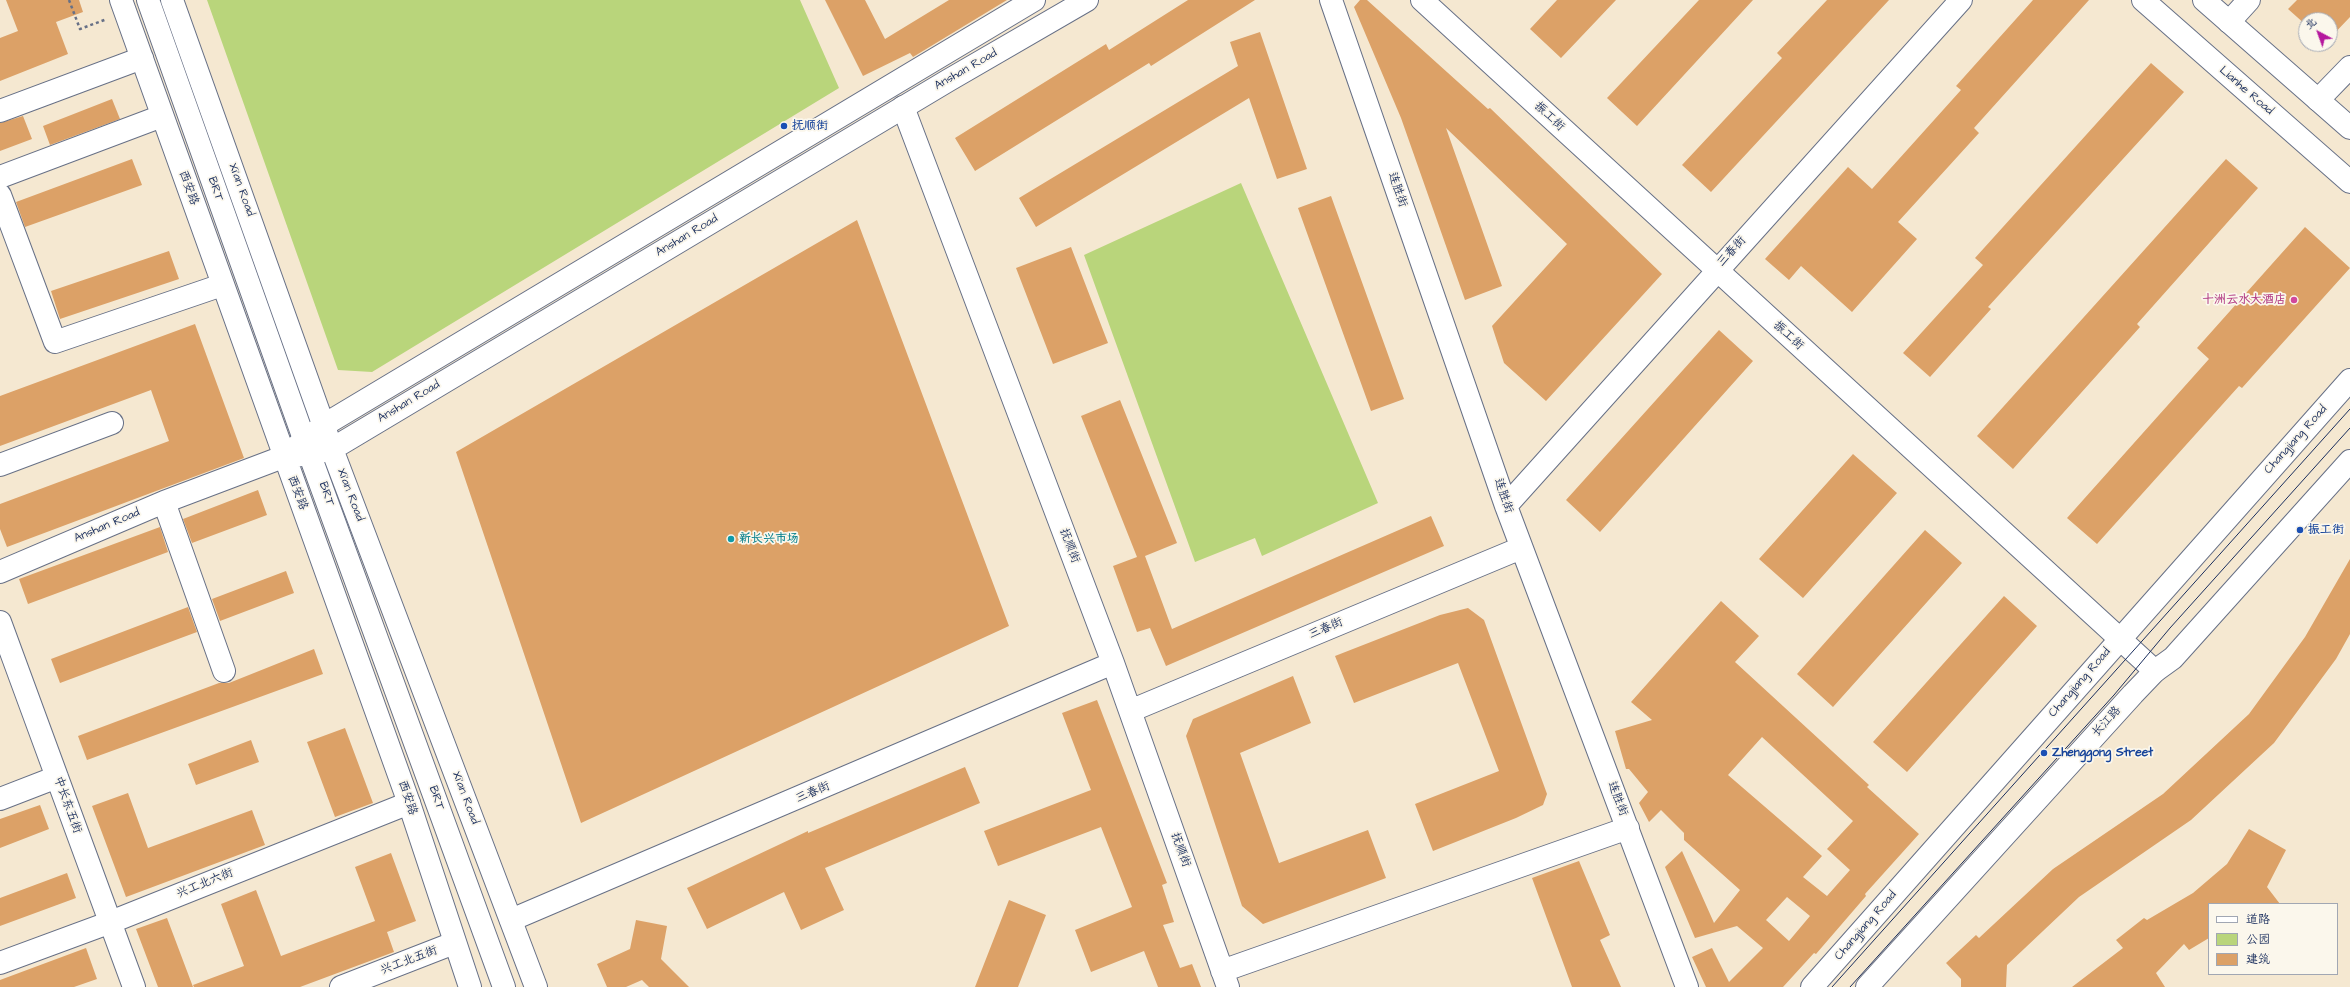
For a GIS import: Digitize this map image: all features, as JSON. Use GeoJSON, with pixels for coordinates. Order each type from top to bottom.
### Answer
{"type":"FeatureCollection","features":[{"type":"Feature","properties":{"kind":"street","name":"西安路"},"geometry":{"type":"LineString","coordinates":[[121,0],[283,456],[409,803],[454,943],[470,987]]}},
{"type":"Feature","properties":{"kind":"street","name":"BRT"},"geometry":{"type":"LineString","coordinates":[[148,0],[504,987]]}},
{"type":"Feature","properties":{"kind":"street","name":"Xi'an Road"},"geometry":{"type":"LineString","coordinates":[[172,0],[332,449],[536,987]]}},
{"type":"Feature","properties":{"kind":"street","name":"Anshan Road"},"geometry":{"type":"LineString","coordinates":[[308,446],[324,425],[1034,0]]}},
{"type":"Feature","properties":{"kind":"street","name":"Anshan Road"},"geometry":{"type":"LineString","coordinates":[[0,572],[164,502],[308,446],[332,449],[903,107],[1087,0]]}},
{"type":"Feature","properties":{"kind":"street","name":"连胜街"},"geometry":{"type":"LineString","coordinates":[[1331,0],[1521,548],[1687,987]]}},
{"type":"Feature","properties":{"kind":"street","name":"振工街"},"geometry":{"type":"LineString","coordinates":[[1422,0],[2155,671]]}},
{"type":"Feature","properties":{"kind":"street","name":"三春街"},"geometry":{"type":"LineString","coordinates":[[1506,506],[1716,270],[1961,0]]}},
{"type":"Feature","properties":{"kind":"street","name":"Lianhe Road"},"geometry":{"type":"LineString","coordinates":[[2143,0],[2350,182]]}},
{"type":"Feature","properties":{"kind":"street"},"geometry":{"type":"LineString","coordinates":[[2204,0],[2350,128]]}},
{"type":"Feature","properties":{"kind":"street"},"geometry":{"type":"LineString","coordinates":[[2229,22],[2250,0]]}},
{"type":"Feature","properties":{"kind":"street"},"geometry":{"type":"LineString","coordinates":[[0,111],[142,58]]}},
{"type":"Feature","properties":{"kind":"street"},"geometry":{"type":"LineString","coordinates":[[2318,100],[2350,67]]}},
{"type":"Feature","properties":{"kind":"street","name":"抚顺街"},"geometry":{"type":"LineString","coordinates":[[903,107],[1114,663],[1225,979]]}},
{"type":"Feature","properties":{"kind":"street"},"geometry":{"type":"LineString","coordinates":[[0,177],[162,116]]}},
{"type":"Feature","properties":{"kind":"street"},"geometry":{"type":"LineString","coordinates":[[0,195],[55,342],[222,285]]}},
{"type":"Feature","properties":{"kind":"street","name":"Changjiang Road"},"geometry":{"type":"LineString","coordinates":[[1812,987],[2119,638],[2350,380]]}},
{"type":"Feature","properties":{"kind":"street"},"geometry":{"type":"LineString","coordinates":[[0,465],[112,423]]}},
{"type":"Feature","properties":{"kind":"street","name":"长江路"},"geometry":{"type":"LineString","coordinates":[[1867,987],[2155,671],[2173,658],[2350,461]]}},
{"type":"Feature","properties":{"kind":"street"},"geometry":{"type":"LineString","coordinates":[[164,502],[224,671]]}},
{"type":"Feature","properties":{"kind":"street","name":"三春街"},"geometry":{"type":"LineString","coordinates":[[1130,711],[1521,548]]}},
{"type":"Feature","properties":{"kind":"street","name":"中长东五街"},"geometry":{"type":"LineString","coordinates":[[0,622],[134,987]]}},
{"type":"Feature","properties":{"kind":"street","name":"三春街"},"geometry":{"type":"LineString","coordinates":[[511,920],[1114,663]]}},
{"type":"Feature","properties":{"kind":"street"},"geometry":{"type":"LineString","coordinates":[[0,799],[57,777]]}},
{"type":"Feature","properties":{"kind":"street","name":"兴工北六街"},"geometry":{"type":"LineString","coordinates":[[0,963],[111,922],[409,803]]}},
{"type":"Feature","properties":{"kind":"street"},"geometry":{"type":"LineString","coordinates":[[1225,979],[1628,828]]}},
{"type":"Feature","properties":{"kind":"street","name":"兴工北五街"},"geometry":{"type":"LineString","coordinates":[[341,987],[454,943]]}},
{"type":"Feature","properties":{"kind":"path"},"geometry":{"type":"LineString","coordinates":[[69,0],[75,15]]}},
{"type":"Feature","properties":{"kind":"green space"},"geometry":{"type":"Polygon","coordinates":[[[207,0],[800,0],[839,88],[372,372],[338,370],[207,0]]]}},
{"type":"Feature","properties":{"kind":"green space"},"geometry":{"type":"Polygon","coordinates":[[[1241,183],[1378,503],[1262,556],[1255,538],[1195,562],[1084,255],[1241,183]]]}},
{"type":"Feature","properties":{"kind":"building"},"geometry":{"type":"Polygon","coordinates":[[[6,0],[79,0],[83,12],[56,22],[68,54],[0,81],[0,38],[18,31],[6,0]]]}},
{"type":"Feature","properties":{"kind":"building"},"geometry":{"type":"Polygon","coordinates":[[[825,0],[865,0],[885,39],[949,0],[1007,0],[913,57],[910,53],[863,76],[825,0]]]}},
{"type":"Feature","properties":{"kind":"building"},"geometry":{"type":"Polygon","coordinates":[[[1188,0],[1255,0],[1151,66],[1149,63],[975,171],[955,138],[1106,44],[1109,50],[1188,0]]]}},
{"type":"Feature","properties":{"kind":"building"},"geometry":{"type":"Polygon","coordinates":[[[1360,0],[1367,0],[1488,109],[1490,108],[1662,274],[1546,401],[1504,363],[1492,326],[1567,244],[1446,128],[1502,286],[1465,300],[1401,118],[1354,7],[1360,0]]]}},
{"type":"Feature","properties":{"kind":"building"},"geometry":{"type":"Polygon","coordinates":[[[1557,0],[1616,0],[1561,58],[1530,29],[1557,0]]]}},
{"type":"Feature","properties":{"kind":"building"},"geometry":{"type":"Polygon","coordinates":[[[1699,0],[1753,0],[1637,126],[1607,98],[1699,0]]]}},
{"type":"Feature","properties":{"kind":"building"},"geometry":{"type":"Polygon","coordinates":[[[1827,0],[1889,0],[1711,192],[1682,165],[1782,58],[1777,53],[1827,0]]]}},
{"type":"Feature","properties":{"kind":"building"},"geometry":{"type":"Polygon","coordinates":[[[2033,0],[2089,0],[1974,128],[1979,133],[1898,222],[1917,239],[1852,312],[1801,266],[1789,280],[1765,259],[1848,167],[1872,189],[1961,90],[1956,86],[2033,0]]]}},
{"type":"Feature","properties":{"kind":"building"},"geometry":{"type":"Polygon","coordinates":[[[2297,0],[2350,0],[2350,17],[2338,30],[2338,12],[2298,12],[2298,18],[2288,9],[2297,0]]]}},
{"type":"Feature","properties":{"kind":"building"},"geometry":{"type":"Polygon","coordinates":[[[1260,32],[1307,169],[1277,179],[1249,98],[1036,227],[1019,198],[1238,66],[1230,42],[1260,32]]]}},
{"type":"Feature","properties":{"kind":"building"},"geometry":{"type":"Polygon","coordinates":[[[2151,63],[2184,92],[1988,307],[1991,309],[1930,377],[1903,353],[1983,265],[1975,258],[2151,63]]]}},
{"type":"Feature","properties":{"kind":"building"},"geometry":{"type":"Polygon","coordinates":[[[112,99],[120,119],[50,145],[43,126],[112,99]]]}},
{"type":"Feature","properties":{"kind":"building"},"geometry":{"type":"Polygon","coordinates":[[[23,116],[32,139],[0,151],[0,123],[23,116]]]}},
{"type":"Feature","properties":{"kind":"building"},"geometry":{"type":"Polygon","coordinates":[[[132,159],[142,185],[25,227],[16,202],[132,159]]]}},
{"type":"Feature","properties":{"kind":"building"},"geometry":{"type":"Polygon","coordinates":[[[2226,159],[2258,188],[2137,324],[2140,327],[2013,469],[1977,436],[2226,159]]]}},
{"type":"Feature","properties":{"kind":"building"},"geometry":{"type":"Polygon","coordinates":[[[1331,196],[1404,399],[1371,411],[1298,208],[1331,196]]]}},
{"type":"Feature","properties":{"kind":"building","name":"新长兴市场"},"geometry":{"type":"Polygon","coordinates":[[[857,220],[1009,626],[581,823],[456,452],[857,220]]]}},
{"type":"Feature","properties":{"kind":"building"},"geometry":{"type":"Polygon","coordinates":[[[2305,227],[2350,268],[2242,388],[2239,386],[2097,544],[2067,518],[2209,359],[2197,348],[2305,227]]]}},
{"type":"Feature","properties":{"kind":"building"},"geometry":{"type":"Polygon","coordinates":[[[1071,247],[1108,343],[1053,364],[1016,268],[1071,247]]]}},
{"type":"Feature","properties":{"kind":"building"},"geometry":{"type":"Polygon","coordinates":[[[169,251],[179,279],[60,319],[51,291],[169,251]]]}},
{"type":"Feature","properties":{"kind":"building"},"geometry":{"type":"Polygon","coordinates":[[[195,324],[244,458],[7,547],[0,529],[0,504],[169,441],[151,390],[0,446],[0,396],[195,324]]]}},
{"type":"Feature","properties":{"kind":"building"},"geometry":{"type":"Polygon","coordinates":[[[1719,330],[1753,361],[1600,532],[1566,500],[1719,330]]]}},
{"type":"Feature","properties":{"kind":"building"},"geometry":{"type":"Polygon","coordinates":[[[1120,400],[1177,543],[1145,556],[1172,629],[1431,516],[1444,546],[1166,666],[1150,628],[1137,632],[1113,566],[1137,557],[1081,416],[1120,400]]]}},
{"type":"Feature","properties":{"kind":"building"},"geometry":{"type":"Polygon","coordinates":[[[1853,454],[1897,493],[1803,598],[1759,559],[1853,454]]]}},
{"type":"Feature","properties":{"kind":"building"},"geometry":{"type":"Polygon","coordinates":[[[258,490],[267,515],[192,543],[183,519],[258,490]]]}},
{"type":"Feature","properties":{"kind":"building"},"geometry":{"type":"Polygon","coordinates":[[[160,527],[168,552],[28,604],[19,579],[160,527]]]}},
{"type":"Feature","properties":{"kind":"building"},"geometry":{"type":"Polygon","coordinates":[[[1925,530],[1962,563],[1833,707],[1797,674],[1925,530]]]}},
{"type":"Feature","properties":{"kind":"building"},"geometry":{"type":"Polygon","coordinates":[[[2350,559],[2350,634],[2336,659],[2274,743],[2191,820],[2079,897],[2007,965],[2006,987],[1961,987],[1961,979],[1946,963],[1976,935],[1979,938],[2053,869],[2163,794],[2249,714],[2305,637],[2350,559]]]}},
{"type":"Feature","properties":{"kind":"building"},"geometry":{"type":"Polygon","coordinates":[[[286,571],[294,593],[220,621],[212,599],[286,571]]]}},
{"type":"Feature","properties":{"kind":"building"},"geometry":{"type":"Polygon","coordinates":[[[2004,596],[2037,626],[1907,772],[1873,742],[2004,596]]]}},
{"type":"Feature","properties":{"kind":"building"},"geometry":{"type":"Polygon","coordinates":[[[1721,601],[1759,636],[1735,662],[1869,785],[1867,787],[1919,834],[1865,894],[1866,896],[1816,954],[1814,953],[1783,987],[1706,987],[1692,957],[1712,948],[1729,982],[1763,948],[1737,926],[1695,938],[1665,867],[1682,851],[1714,923],[1740,890],[1684,840],[1684,833],[1661,810],[1649,822],[1639,803],[1648,792],[1629,769],[1626,769],[1615,731],[1652,720],[1631,702],[1721,601]],[[1762,737],[1728,775],[1822,856],[1803,877],[1827,896],[1850,870],[1827,849],[1853,821],[1762,737]],[[1787,897],[1766,920],[1789,941],[1810,916],[1787,897]]]}},
{"type":"Feature","properties":{"kind":"building"},"geometry":{"type":"Polygon","coordinates":[[[188,607],[197,632],[60,683],[51,659],[188,607]]]}},
{"type":"Feature","properties":{"kind":"building"},"geometry":{"type":"Polygon","coordinates":[[[1468,608],[1484,620],[1547,794],[1543,805],[1516,818],[1433,851],[1415,804],[1499,771],[1458,663],[1354,703],[1335,656],[1440,615],[1468,608]]]}},
{"type":"Feature","properties":{"kind":"building"},"geometry":{"type":"Polygon","coordinates":[[[314,649],[323,674],[87,760],[78,736],[219,683],[229,683],[314,649]]]}},
{"type":"Feature","properties":{"kind":"building"},"geometry":{"type":"Polygon","coordinates":[[[1293,676],[1311,723],[1240,753],[1279,863],[1368,830],[1386,878],[1263,924],[1242,906],[1186,736],[1193,719],[1293,676]]]}},
{"type":"Feature","properties":{"kind":"building"},"geometry":{"type":"Polygon","coordinates":[[[1097,700],[1167,883],[1162,885],[1174,922],[1163,925],[1180,968],[1192,964],[1201,987],[1158,987],[1144,951],[1091,972],[1075,930],[1132,907],[1101,827],[998,866],[984,831],[1091,790],[1062,713],[1097,700]]]}},
{"type":"Feature","properties":{"kind":"building"},"geometry":{"type":"Polygon","coordinates":[[[345,728],[373,803],[335,817],[307,742],[345,728]]]}},
{"type":"Feature","properties":{"kind":"building"},"geometry":{"type":"Polygon","coordinates":[[[251,740],[259,762],[196,785],[188,764],[251,740]]]}},
{"type":"Feature","properties":{"kind":"building"},"geometry":{"type":"Polygon","coordinates":[[[965,767],[980,803],[825,868],[844,910],[801,930],[784,892],[707,929],[687,888],[808,831],[808,833],[965,767]]]}},
{"type":"Feature","properties":{"kind":"building"},"geometry":{"type":"Polygon","coordinates":[[[128,793],[148,848],[252,810],[265,845],[126,897],[92,806],[128,793]]]}},
{"type":"Feature","properties":{"kind":"building"},"geometry":{"type":"Polygon","coordinates":[[[40,805],[49,829],[0,848],[0,819],[40,805]]]}},
{"type":"Feature","properties":{"kind":"building"},"geometry":{"type":"Polygon","coordinates":[[[2249,829],[2286,850],[2267,887],[2279,903],[2208,903],[2208,939],[2189,950],[2184,944],[2156,973],[2165,987],[2072,987],[2123,948],[2116,940],[2144,918],[2147,920],[2193,893],[2227,864],[2249,829]]]}},
{"type":"Feature","properties":{"kind":"building"},"geometry":{"type":"Polygon","coordinates":[[[391,853],[416,921],[387,932],[394,952],[300,987],[194,987],[193,985],[244,966],[221,904],[256,890],[281,956],[375,921],[355,867],[391,853]]]}},
{"type":"Feature","properties":{"kind":"building"},"geometry":{"type":"Polygon","coordinates":[[[1579,861],[1610,935],[1600,940],[1621,987],[1572,987],[1532,878],[1579,861]]]}},
{"type":"Feature","properties":{"kind":"building"},"geometry":{"type":"Polygon","coordinates":[[[67,873],[76,898],[0,926],[0,898],[67,873]]]}},
{"type":"Feature","properties":{"kind":"building"},"geometry":{"type":"Polygon","coordinates":[[[1009,900],[1046,915],[1018,987],[975,987],[1009,900]]]}},
{"type":"Feature","properties":{"kind":"building"},"geometry":{"type":"Polygon","coordinates":[[[167,918],[193,987],[158,987],[136,929],[167,918]]]}},
{"type":"Feature","properties":{"kind":"building"},"geometry":{"type":"Polygon","coordinates":[[[636,920],[667,926],[661,959],[689,987],[649,987],[642,980],[626,987],[607,987],[597,964],[630,949],[636,920]]]}},
{"type":"Feature","properties":{"kind":"building"},"geometry":{"type":"Polygon","coordinates":[[[86,948],[97,979],[74,987],[0,987],[0,980],[86,948]]]}},
{"type":"Feature","properties":{"kind":"tram line"},"geometry":{"type":"LineString","coordinates":[[1832,987],[2350,409]]}},
{"type":"Feature","properties":{"kind":"tram line"},"geometry":{"type":"LineString","coordinates":[[1850,987],[2114,695],[2170,628],[2350,428]]}},
{"type":"Feature","properties":{"kind":"place","name":"抚顺街"},"geometry":{"type":"Point","coordinates":[784,126]}},
{"type":"Feature","properties":{"kind":"place","name":"十洲云水大酒店"},"geometry":{"type":"Point","coordinates":[2294,300]}},
{"type":"Feature","properties":{"kind":"place","name":"振工街"},"geometry":{"type":"Point","coordinates":[2300,530]}},
{"type":"Feature","properties":{"kind":"place","name":"新长兴市场"},"geometry":{"type":"Point","coordinates":[731,539]}},
{"type":"Feature","properties":{"kind":"place","name":"Zhenggong Street"},"geometry":{"type":"Point","coordinates":[2044,753]}}]}
